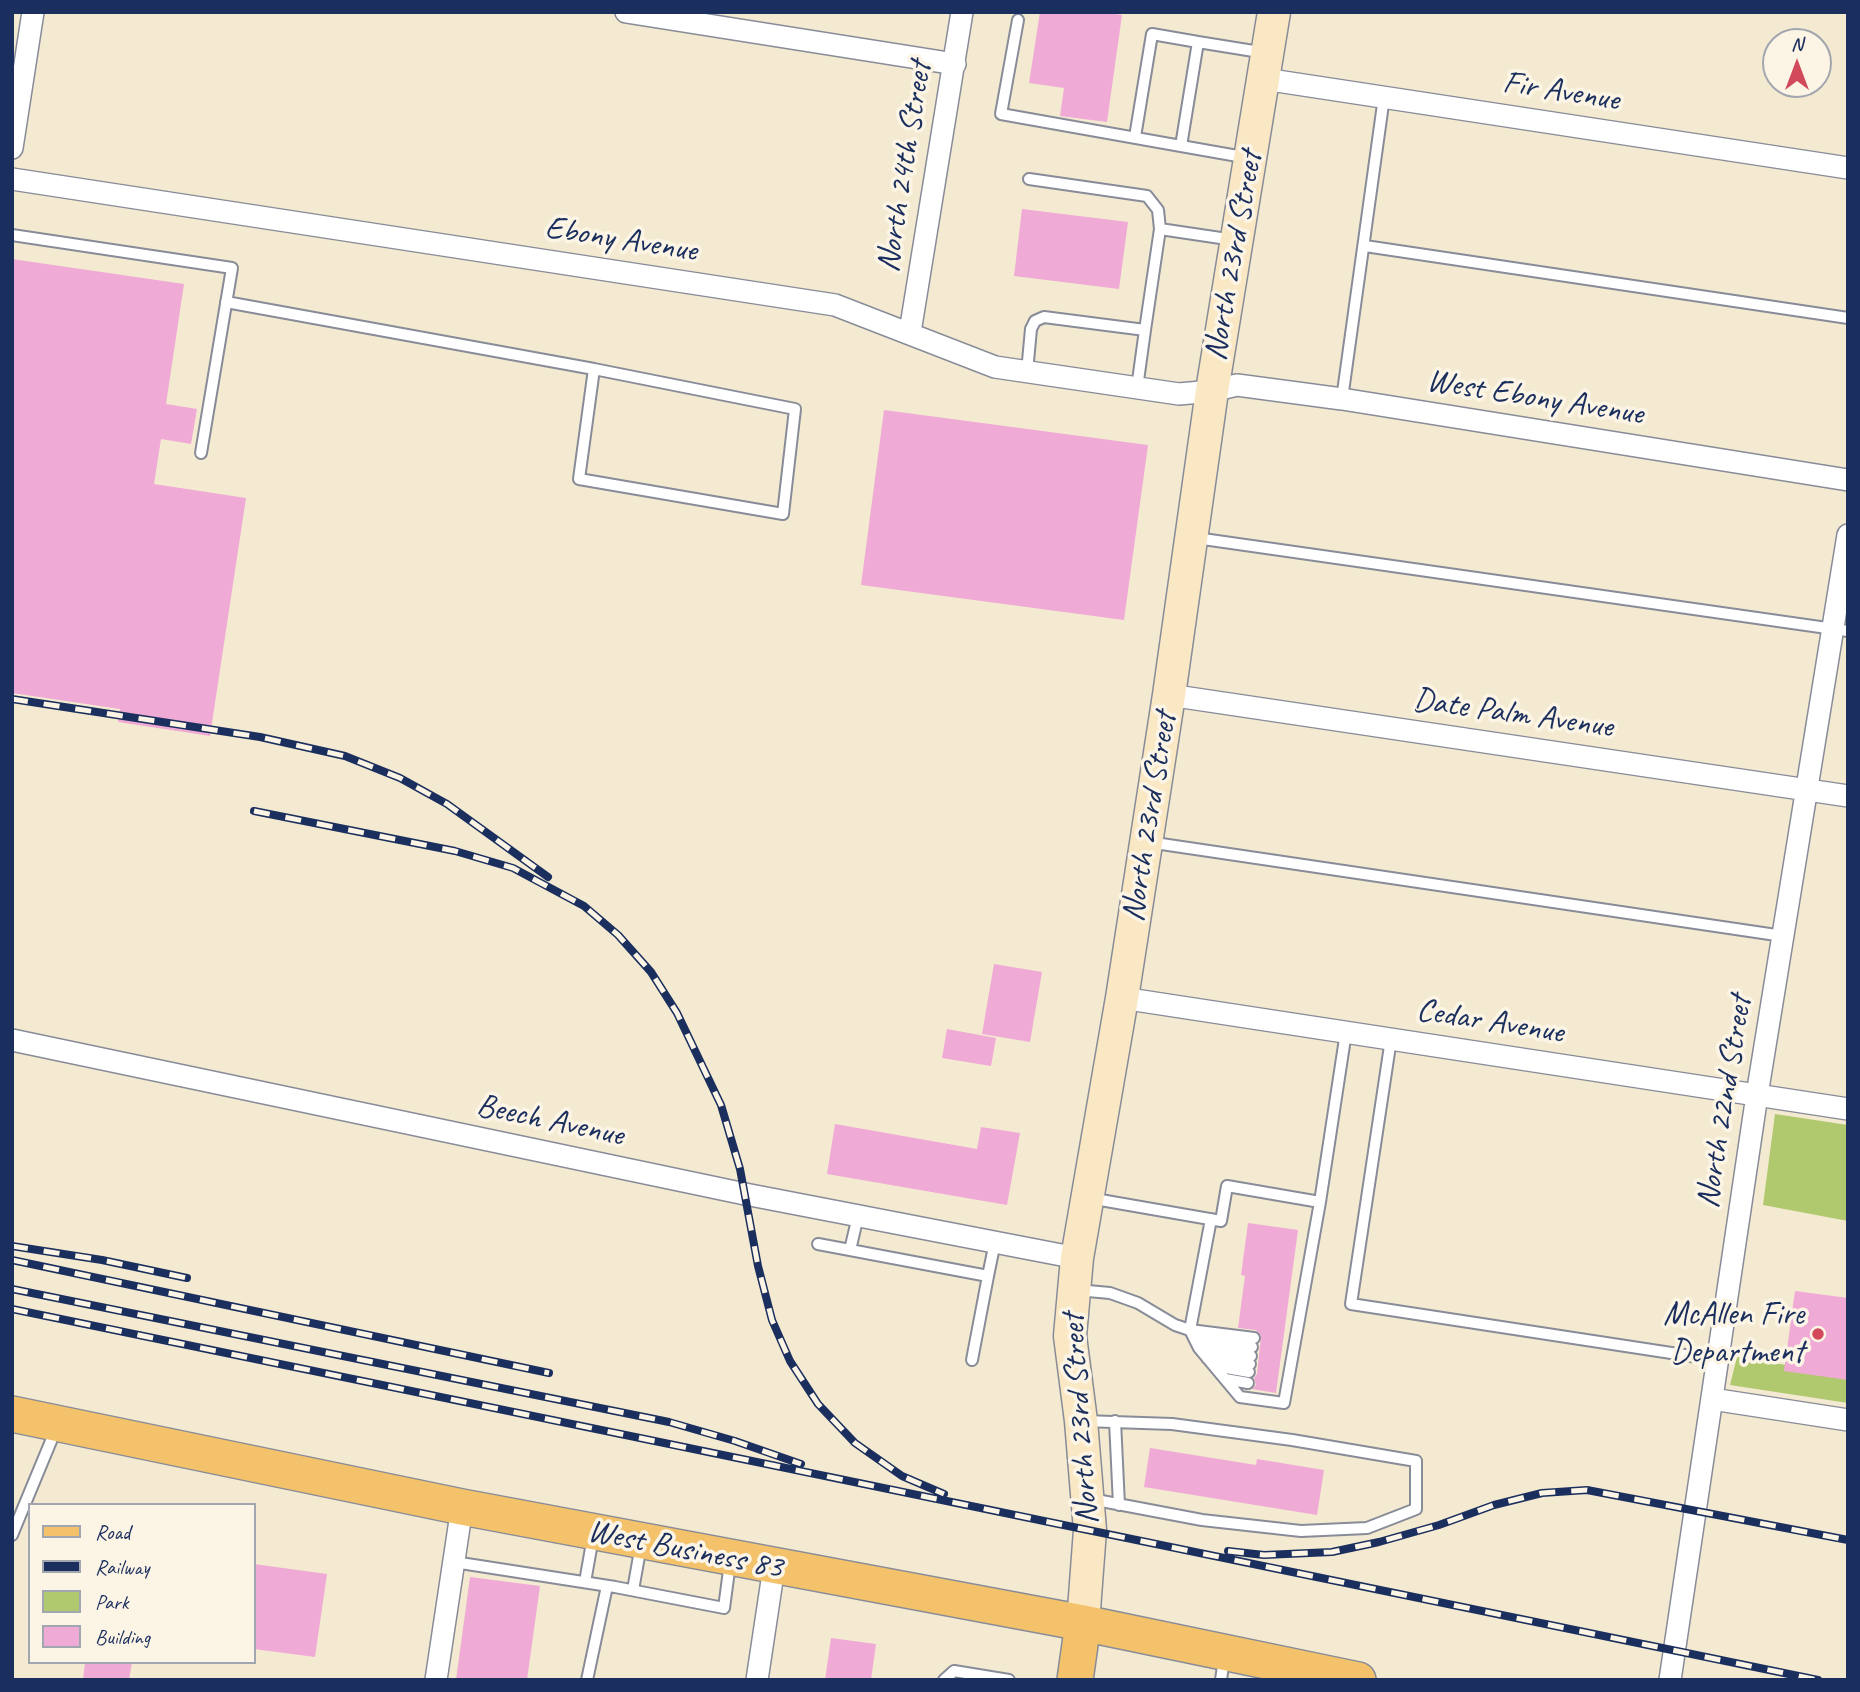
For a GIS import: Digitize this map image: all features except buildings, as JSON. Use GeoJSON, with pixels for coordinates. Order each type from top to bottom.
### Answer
{"type":"FeatureCollection","features":[{"type":"Feature","properties":{"kind":"main road","name":"North 23rd Street"},"geometry":{"type":"LineString","coordinates":[[1083,1623],[1090,1530],[1081,1421],[1070,1336],[1077,1258],[1170,695],[1212,391],[1274,12]]}},
{"type":"Feature","properties":{"kind":"main road","name":"West Business 83"},"geometry":{"type":"LineString","coordinates":[[12,1414],[462,1507],[1083,1623],[1223,1666],[1337,1678]]}},
{"type":"Feature","properties":{"kind":"main road"},"geometry":{"type":"LineString","coordinates":[[1075,1680],[1083,1623]]}},
{"type":"Feature","properties":{"kind":"street"},"geometry":{"type":"LineString","coordinates":[[12,148],[33,12]]}},
{"type":"Feature","properties":{"kind":"street"},"geometry":{"type":"LineString","coordinates":[[626,12],[955,64]]}},
{"type":"Feature","properties":{"kind":"street","name":"North 24th Street"},"geometry":{"type":"LineString","coordinates":[[909,332],[962,12]]}},
{"type":"Feature","properties":{"kind":"street","name":"Fir Avenue"},"geometry":{"type":"LineString","coordinates":[[1266,66],[1384,97],[1848,168]]}},
{"type":"Feature","properties":{"kind":"street","name":"Ebony Avenue"},"geometry":{"type":"LineString","coordinates":[[12,179],[835,305],[995,367],[1178,394],[1212,391]]}},
{"type":"Feature","properties":{"kind":"street","name":"West Ebony Avenue"},"geometry":{"type":"LineString","coordinates":[[1212,391],[1237,385],[1342,399],[1848,480]]}},
{"type":"Feature","properties":{"kind":"street","name":"North 22nd Street"},"geometry":{"type":"LineString","coordinates":[[1670,1680],[1757,1095],[1807,789],[1840,630],[1848,535]]}},
{"type":"Feature","properties":{"kind":"street","name":"Date Palm Avenue"},"geometry":{"type":"LineString","coordinates":[[1170,695],[1848,796]]}},
{"type":"Feature","properties":{"kind":"street","name":"Cedar Avenue"},"geometry":{"type":"LineString","coordinates":[[1122,998],[1848,1109]]}},
{"type":"Feature","properties":{"kind":"street","name":"Beech Avenue"},"geometry":{"type":"LineString","coordinates":[[12,1040],[745,1194],[1077,1258]]}},
{"type":"Feature","properties":{"kind":"street"},"geometry":{"type":"LineString","coordinates":[[1712,1399],[1848,1420]]}},
{"type":"Feature","properties":{"kind":"street"},"geometry":{"type":"LineString","coordinates":[[436,1680],[462,1507]]}},
{"type":"Feature","properties":{"kind":"street"},"geometry":{"type":"LineString","coordinates":[[757,1680],[774,1567]]}},
{"type":"Feature","properties":{"kind":"lane"},"geometry":{"type":"LineString","coordinates":[[1018,20],[1001,114],[1251,158]]}},
{"type":"Feature","properties":{"kind":"lane"},"geometry":{"type":"LineString","coordinates":[[1135,137],[1152,34],[1198,42],[1266,66]]}},
{"type":"Feature","properties":{"kind":"lane"},"geometry":{"type":"LineString","coordinates":[[1181,146],[1198,42]]}},
{"type":"Feature","properties":{"kind":"lane"},"geometry":{"type":"LineString","coordinates":[[1342,399],[1384,97]]}},
{"type":"Feature","properties":{"kind":"lane"},"geometry":{"type":"LineString","coordinates":[[1029,179],[1147,196],[1158,210],[1160,229],[1137,388]]}},
{"type":"Feature","properties":{"kind":"lane"},"geometry":{"type":"LineString","coordinates":[[1160,229],[1237,240]]}},
{"type":"Feature","properties":{"kind":"lane"},"geometry":{"type":"LineString","coordinates":[[12,235],[232,268],[201,453]]}},
{"type":"Feature","properties":{"kind":"lane"},"geometry":{"type":"LineString","coordinates":[[1364,246],[1848,318]]}},
{"type":"Feature","properties":{"kind":"lane"},"geometry":{"type":"LineString","coordinates":[[226,302],[594,369],[795,409],[783,513],[579,479],[594,369]]}},
{"type":"Feature","properties":{"kind":"lane"},"geometry":{"type":"LineString","coordinates":[[1027,372],[1031,329],[1035,321],[1044,317],[1145,330]]}},
{"type":"Feature","properties":{"kind":"lane"},"geometry":{"type":"LineString","coordinates":[[1191,537],[1840,630]]}},
{"type":"Feature","properties":{"kind":"lane"},"geometry":{"type":"LineString","coordinates":[[1146,842],[1783,936]]}},
{"type":"Feature","properties":{"kind":"lane"},"geometry":{"type":"LineString","coordinates":[[1211,1219],[1195,1339],[1240,1397],[1284,1403],[1285,1365],[1320,1202],[1346,1032]]}},
{"type":"Feature","properties":{"kind":"lane"},"geometry":{"type":"LineString","coordinates":[[1391,1039],[1351,1304],[1717,1360]]}},
{"type":"Feature","properties":{"kind":"lane"},"geometry":{"type":"LineString","coordinates":[[1087,1197],[1221,1221],[1227,1186],[1320,1202]]}},
{"type":"Feature","properties":{"kind":"lane"},"geometry":{"type":"LineString","coordinates":[[850,1250],[858,1216]]}},
{"type":"Feature","properties":{"kind":"lane"},"geometry":{"type":"LineString","coordinates":[[972,1360],[995,1242]]}},
{"type":"Feature","properties":{"kind":"lane"},"geometry":{"type":"LineString","coordinates":[[818,1244],[988,1276]]}},
{"type":"Feature","properties":{"kind":"lane"},"geometry":{"type":"LineString","coordinates":[[1074,1290],[1110,1293],[1138,1303],[1195,1339],[1251,1360]]}},
{"type":"Feature","properties":{"kind":"lane"},"geometry":{"type":"LineString","coordinates":[[1195,1339],[1251,1360]]}},
{"type":"Feature","properties":{"kind":"lane"},"geometry":{"type":"LineString","coordinates":[[1225,1379],[1251,1360]]}},
{"type":"Feature","properties":{"kind":"lane"},"geometry":{"type":"LineString","coordinates":[[1211,1362],[1251,1360]]}},
{"type":"Feature","properties":{"kind":"lane"},"geometry":{"type":"LineString","coordinates":[[1081,1421],[1172,1424],[1416,1461],[1416,1509],[1367,1528],[1301,1531],[1202,1520],[1088,1498]]}},
{"type":"Feature","properties":{"kind":"lane"},"geometry":{"type":"LineString","coordinates":[[1115,1421],[1119,1504]]}},
{"type":"Feature","properties":{"kind":"lane"},"geometry":{"type":"LineString","coordinates":[[12,1535],[59,1424]]}},
{"type":"Feature","properties":{"kind":"lane"},"geometry":{"type":"LineString","coordinates":[[585,1582],[594,1532]]}},
{"type":"Feature","properties":{"kind":"lane"},"geometry":{"type":"LineString","coordinates":[[633,1590],[642,1542]]}},
{"type":"Feature","properties":{"kind":"lane"},"geometry":{"type":"LineString","coordinates":[[454,1562],[633,1590],[724,1608],[730,1558]]}},
{"type":"Feature","properties":{"kind":"lane"},"geometry":{"type":"LineString","coordinates":[[587,1680],[607,1586]]}},
{"type":"Feature","properties":{"kind":"lane"},"geometry":{"type":"LineString","coordinates":[[944,1680],[954,1671],[1009,1680]]}},
{"type":"Feature","properties":{"kind":"green space"},"geometry":{"type":"Polygon","coordinates":[[[1775,1114],[1848,1125],[1848,1221],[1763,1205],[1775,1114]]]}},
{"type":"Feature","properties":{"kind":"green space"},"geometry":{"type":"Polygon","coordinates":[[[1737,1357],[1848,1375],[1848,1403],[1730,1385],[1737,1357]]]}},
{"type":"Feature","properties":{"kind":"railway"},"geometry":{"type":"LineString","coordinates":[[12,699],[260,737],[345,756],[400,778],[447,804],[548,877]]}},
{"type":"Feature","properties":{"kind":"railway"},"geometry":{"type":"LineString","coordinates":[[254,811],[455,851],[513,868],[584,906],[618,935],[651,972],[677,1013],[721,1105],[740,1169],[758,1266],[772,1320],[790,1361],[818,1404],[855,1443],[902,1476],[944,1494]]}},
{"type":"Feature","properties":{"kind":"railway"},"geometry":{"type":"LineString","coordinates":[[12,1246],[102,1260],[187,1278]]}},
{"type":"Feature","properties":{"kind":"railway"},"geometry":{"type":"LineString","coordinates":[[12,1260],[549,1373]]}},
{"type":"Feature","properties":{"kind":"railway"},"geometry":{"type":"LineString","coordinates":[[12,1289],[669,1422],[801,1464]]}},
{"type":"Feature","properties":{"kind":"railway"},"geometry":{"type":"LineString","coordinates":[[12,1309],[1818,1680]]}},
{"type":"Feature","properties":{"kind":"railway"},"geometry":{"type":"LineString","coordinates":[[1228,1551],[1264,1555],[1332,1552],[1379,1542],[1439,1525],[1494,1505],[1542,1493],[1587,1490],[1848,1540]]}},
{"type":"Feature","properties":{"kind":"place","name":"McAllen Fire Department"},"geometry":{"type":"Point","coordinates":[1818,1334]}}]}
